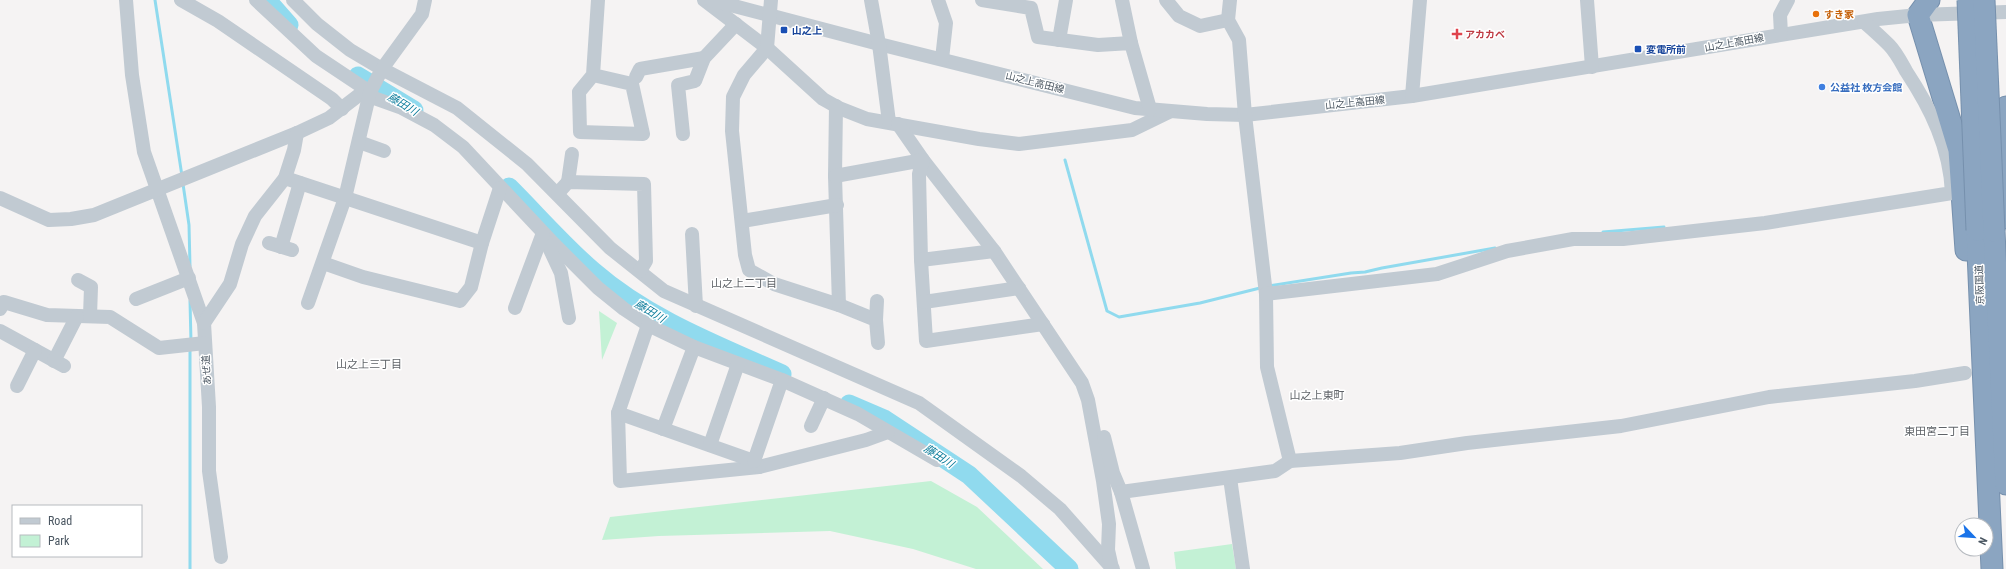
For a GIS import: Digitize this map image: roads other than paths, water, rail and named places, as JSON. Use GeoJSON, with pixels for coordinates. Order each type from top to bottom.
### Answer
{"type":"FeatureCollection","features":[{"type":"Feature","properties":{"kind":"highway","name":"京阪国道"},"geometry":{"type":"LineString","coordinates":[[1968,0],[1985,231],[1998,336],[2006,484]]}},
{"type":"Feature","properties":{"kind":"highway","name":"京阪国道"},"geometry":{"type":"LineString","coordinates":[[1984,0],[1985,231],[1980,312],[1992,569]]}},
{"type":"Feature","properties":{"kind":"highway"},"geometry":{"type":"LineString","coordinates":[[1923,7],[1959,150],[1969,293],[1980,312]]}},
{"type":"Feature","properties":{"kind":"highway"},"geometry":{"type":"LineString","coordinates":[[1998,336],[2004,295],[2002,146],[2006,106]]}},
{"type":"Feature","properties":{"kind":"street","name":"あぜ道"},"geometry":{"type":"LineString","coordinates":[[126,0],[132,75],[144,152],[204,323],[209,407],[209,470],[221,557]]}},
{"type":"Feature","properties":{"kind":"street"},"geometry":{"type":"LineString","coordinates":[[181,0],[218,21],[332,99],[342,109]]}},
{"type":"Feature","properties":{"kind":"street"},"geometry":{"type":"LineString","coordinates":[[256,0],[316,56],[371,90],[374,98],[402,108],[434,125],[468,152],[487,170],[500,188],[543,233],[598,288],[624,309],[648,325],[694,347],[782,380],[858,414],[937,460]]}},
{"type":"Feature","properties":{"kind":"street"},"geometry":{"type":"LineString","coordinates":[[293,0],[318,24],[350,50],[382,69],[458,108],[527,164],[558,193],[610,248],[664,291],[919,403],[1021,476],[1060,509],[1112,569]]}},
{"type":"Feature","properties":{"kind":"street"},"geometry":{"type":"LineString","coordinates":[[308,303],[346,198],[371,90],[382,69],[422,14],[425,0]]}},
{"type":"Feature","properties":{"kind":"street"},"geometry":{"type":"LineString","coordinates":[[593,76],[632,84],[643,134],[580,132],[579,92],[593,76],[598,0]]}},
{"type":"Feature","properties":{"kind":"street"},"geometry":{"type":"LineString","coordinates":[[703,0],[767,48],[823,99],[867,119],[979,139],[1019,144],[1132,130],[1170,111]]}},
{"type":"Feature","properties":{"kind":"street","name":"山之上高田線"},"geometry":{"type":"LineString","coordinates":[[711,0],[1135,108],[1245,114],[1412,96],[1592,67],[1781,34],[1864,22],[1923,7],[2006,12]]}},
{"type":"Feature","properties":{"kind":"street"},"geometry":{"type":"LineString","coordinates":[[771,0],[767,48],[744,75],[733,97],[732,131],[745,255],[749,270],[774,284],[839,305],[876,320]]}},
{"type":"Feature","properties":{"kind":"street"},"geometry":{"type":"LineString","coordinates":[[871,0],[894,123],[994,250],[1082,383],[1088,400],[1103,481],[1109,524],[1108,550],[1112,569]]}},
{"type":"Feature","properties":{"kind":"street"},"geometry":{"type":"LineString","coordinates":[[938,0],[946,23],[942,59]]}},
{"type":"Feature","properties":{"kind":"street"},"geometry":{"type":"LineString","coordinates":[[986,0],[1031,8],[1038,37],[1098,46],[1131,43]]}},
{"type":"Feature","properties":{"kind":"street"},"geometry":{"type":"LineString","coordinates":[[1059,40],[1066,0]]}},
{"type":"Feature","properties":{"kind":"street"},"geometry":{"type":"LineString","coordinates":[[1122,0],[1131,43],[1150,109]]}},
{"type":"Feature","properties":{"kind":"street"},"geometry":{"type":"LineString","coordinates":[[1166,0],[1179,16],[1200,26],[1228,20]]}},
{"type":"Feature","properties":{"kind":"street"},"geometry":{"type":"LineString","coordinates":[[1230,0],[1228,20],[1239,40],[1245,114],[1266,294],[1267,367],[1290,462]]}},
{"type":"Feature","properties":{"kind":"street"},"geometry":{"type":"LineString","coordinates":[[1412,96],[1420,0]]}},
{"type":"Feature","properties":{"kind":"street"},"geometry":{"type":"LineString","coordinates":[[1587,0],[1592,67]]}},
{"type":"Feature","properties":{"kind":"street"},"geometry":{"type":"LineString","coordinates":[[1781,34],[1780,15],[1788,0]]}},
{"type":"Feature","properties":{"kind":"street"},"geometry":{"type":"LineString","coordinates":[[1266,294],[1437,274],[1507,251],[1573,239],[1623,239],[1765,223],[1952,193],[1952,173],[1935,120],[1921,94],[1890,46],[1864,22]]}},
{"type":"Feature","properties":{"kind":"street"},"geometry":{"type":"LineString","coordinates":[[683,134],[678,85],[695,81],[704,58],[736,24]]}},
{"type":"Feature","properties":{"kind":"street"},"geometry":{"type":"LineString","coordinates":[[636,77],[640,68],[704,58]]}},
{"type":"Feature","properties":{"kind":"street"},"geometry":{"type":"LineString","coordinates":[[0,198],[49,220],[71,219],[94,215],[297,133],[329,118],[359,95],[371,90]]}},
{"type":"Feature","properties":{"kind":"street"},"geometry":{"type":"LineString","coordinates":[[836,106],[835,176],[839,305]]}},
{"type":"Feature","properties":{"kind":"street"},"geometry":{"type":"LineString","coordinates":[[204,323],[230,284],[242,244],[255,216],[285,178],[294,150],[297,133]]}},
{"type":"Feature","properties":{"kind":"street"},"geometry":{"type":"LineString","coordinates":[[359,142],[384,151]]}},
{"type":"Feature","properties":{"kind":"street"},"geometry":{"type":"LineString","coordinates":[[558,193],[568,182],[572,154]]}},
{"type":"Feature","properties":{"kind":"street"},"geometry":{"type":"LineString","coordinates":[[835,176],[923,160]]}},
{"type":"Feature","properties":{"kind":"street"},"geometry":{"type":"LineString","coordinates":[[923,160],[918,174],[926,341],[1043,324]]}},
{"type":"Feature","properties":{"kind":"street"},"geometry":{"type":"LineString","coordinates":[[285,178],[482,243]]}},
{"type":"Feature","properties":{"kind":"street"},"geometry":{"type":"LineString","coordinates":[[568,182],[644,184],[646,261],[640,271]]}},
{"type":"Feature","properties":{"kind":"street"},"geometry":{"type":"LineString","coordinates":[[280,247],[300,183]]}},
{"type":"Feature","properties":{"kind":"street"},"geometry":{"type":"LineString","coordinates":[[323,263],[363,277],[460,301],[472,287],[482,243],[500,188]]}},
{"type":"Feature","properties":{"kind":"street"},"geometry":{"type":"LineString","coordinates":[[742,222],[837,205]]}},
{"type":"Feature","properties":{"kind":"street"},"geometry":{"type":"LineString","coordinates":[[515,308],[543,233]]}},
{"type":"Feature","properties":{"kind":"street"},"geometry":{"type":"LineString","coordinates":[[543,233],[561,273],[569,318]]}},
{"type":"Feature","properties":{"kind":"street"},"geometry":{"type":"LineString","coordinates":[[692,234],[696,306]]}},
{"type":"Feature","properties":{"kind":"street"},"geometry":{"type":"LineString","coordinates":[[921,260],[994,250]]}},
{"type":"Feature","properties":{"kind":"street"},"geometry":{"type":"LineString","coordinates":[[136,299],[189,278]]}},
{"type":"Feature","properties":{"kind":"street"},"geometry":{"type":"LineString","coordinates":[[1,335],[35,350],[59,363],[83,316],[91,287],[78,280]]}},
{"type":"Feature","properties":{"kind":"street"},"geometry":{"type":"LineString","coordinates":[[924,302],[1019,288]]}},
{"type":"Feature","properties":{"kind":"street"},"geometry":{"type":"LineString","coordinates":[[877,301],[876,320],[878,343]]}},
{"type":"Feature","properties":{"kind":"street"},"geometry":{"type":"LineString","coordinates":[[0,309],[4,302],[47,315],[110,317],[159,348],[204,343]]}},
{"type":"Feature","properties":{"kind":"street"},"geometry":{"type":"LineString","coordinates":[[648,325],[618,413],[620,480],[757,464],[866,440],[888,432]]}},
{"type":"Feature","properties":{"kind":"street"},"geometry":{"type":"LineString","coordinates":[[663,429],[694,347]]}},
{"type":"Feature","properties":{"kind":"street"},"geometry":{"type":"LineString","coordinates":[[17,386],[35,350]]}},
{"type":"Feature","properties":{"kind":"street"},"geometry":{"type":"LineString","coordinates":[[710,445],[738,364]]}},
{"type":"Feature","properties":{"kind":"street"},"geometry":{"type":"LineString","coordinates":[[1121,492],[1275,471],[1290,462],[1425,450],[1467,443],[1621,426],[1769,397],[1886,384],[1965,373]]}},
{"type":"Feature","properties":{"kind":"street"},"geometry":{"type":"LineString","coordinates":[[757,464],[782,380]]}},
{"type":"Feature","properties":{"kind":"street"},"geometry":{"type":"LineString","coordinates":[[811,426],[824,398]]}},
{"type":"Feature","properties":{"kind":"street"},"geometry":{"type":"LineString","coordinates":[[1088,400],[1094,403],[1113,473],[1121,492],[1143,569]]}},
{"type":"Feature","properties":{"kind":"street"},"geometry":{"type":"LineString","coordinates":[[618,413],[710,445],[757,464]]}},
{"type":"Feature","properties":{"kind":"street"},"geometry":{"type":"LineString","coordinates":[[1230,478],[1243,569]]}},
{"type":"Feature","properties":{"kind":"street"},"geometry":{"type":"LineString","coordinates":[[1090,544],[1099,543],[1105,536],[1109,524]]}},
{"type":"Feature","properties":{"kind":"waterway"},"geometry":{"type":"LineString","coordinates":[[155,0],[182,176]]}},
{"type":"Feature","properties":{"kind":"waterway","name":"藤田川"},"geometry":{"type":"LineString","coordinates":[[267,0],[289,25]]}},
{"type":"Feature","properties":{"kind":"waterway","name":"藤田川"},"geometry":{"type":"LineString","coordinates":[[358,76],[414,110]]}},
{"type":"Feature","properties":{"kind":"waterway"},"geometry":{"type":"LineString","coordinates":[[1065,160],[1107,311],[1119,317],[1200,303],[1260,288]]}},
{"type":"Feature","properties":{"kind":"waterway"},"geometry":{"type":"LineString","coordinates":[[183,184],[189,225],[190,266]]}},
{"type":"Feature","properties":{"kind":"waterway","name":"藤田川"},"geometry":{"type":"LineString","coordinates":[[509,187],[571,251],[614,288],[660,317],[684,330],[782,374]]}},
{"type":"Feature","properties":{"kind":"waterway"},"geometry":{"type":"LineString","coordinates":[[1603,232],[1664,227]]}},
{"type":"Feature","properties":{"kind":"waterway"},"geometry":{"type":"LineString","coordinates":[[1268,286],[1365,272],[1495,248]]}},
{"type":"Feature","properties":{"kind":"waterway"},"geometry":{"type":"LineString","coordinates":[[190,301],[191,342]]}},
{"type":"Feature","properties":{"kind":"waterway"},"geometry":{"type":"LineString","coordinates":[[190,349],[190,569]]}},
{"type":"Feature","properties":{"kind":"waterway","name":"藤田川"},"geometry":{"type":"LineString","coordinates":[[849,404],[884,419],[969,475],[1069,569]]}},
{"type":"Feature","properties":{"kind":"place","name":"すき家"},"geometry":{"type":"Point","coordinates":[1816,14]}},
{"type":"Feature","properties":{"kind":"place","name":"山之上"},"geometry":{"type":"Point","coordinates":[784,30]}},
{"type":"Feature","properties":{"kind":"place","name":"アカカベ"},"geometry":{"type":"Point","coordinates":[1457,34]}},
{"type":"Feature","properties":{"kind":"place","name":"変電所前"},"geometry":{"type":"Point","coordinates":[1638,49]}},
{"type":"Feature","properties":{"kind":"place","name":"公益社 枚方会館"},"geometry":{"type":"Point","coordinates":[1822,87]}},
{"type":"Feature","properties":{"kind":"district","name":"山之上二丁目"},"geometry":{"type":"Point","coordinates":[744,283]}},
{"type":"Feature","properties":{"kind":"district","name":"山之上三丁目"},"geometry":{"type":"Point","coordinates":[369,364]}},
{"type":"Feature","properties":{"kind":"district","name":"山之上東町"},"geometry":{"type":"Point","coordinates":[1317,395]}},
{"type":"Feature","properties":{"kind":"district","name":"東田宮二丁目"},"geometry":{"type":"Point","coordinates":[1937,431]}}]}
